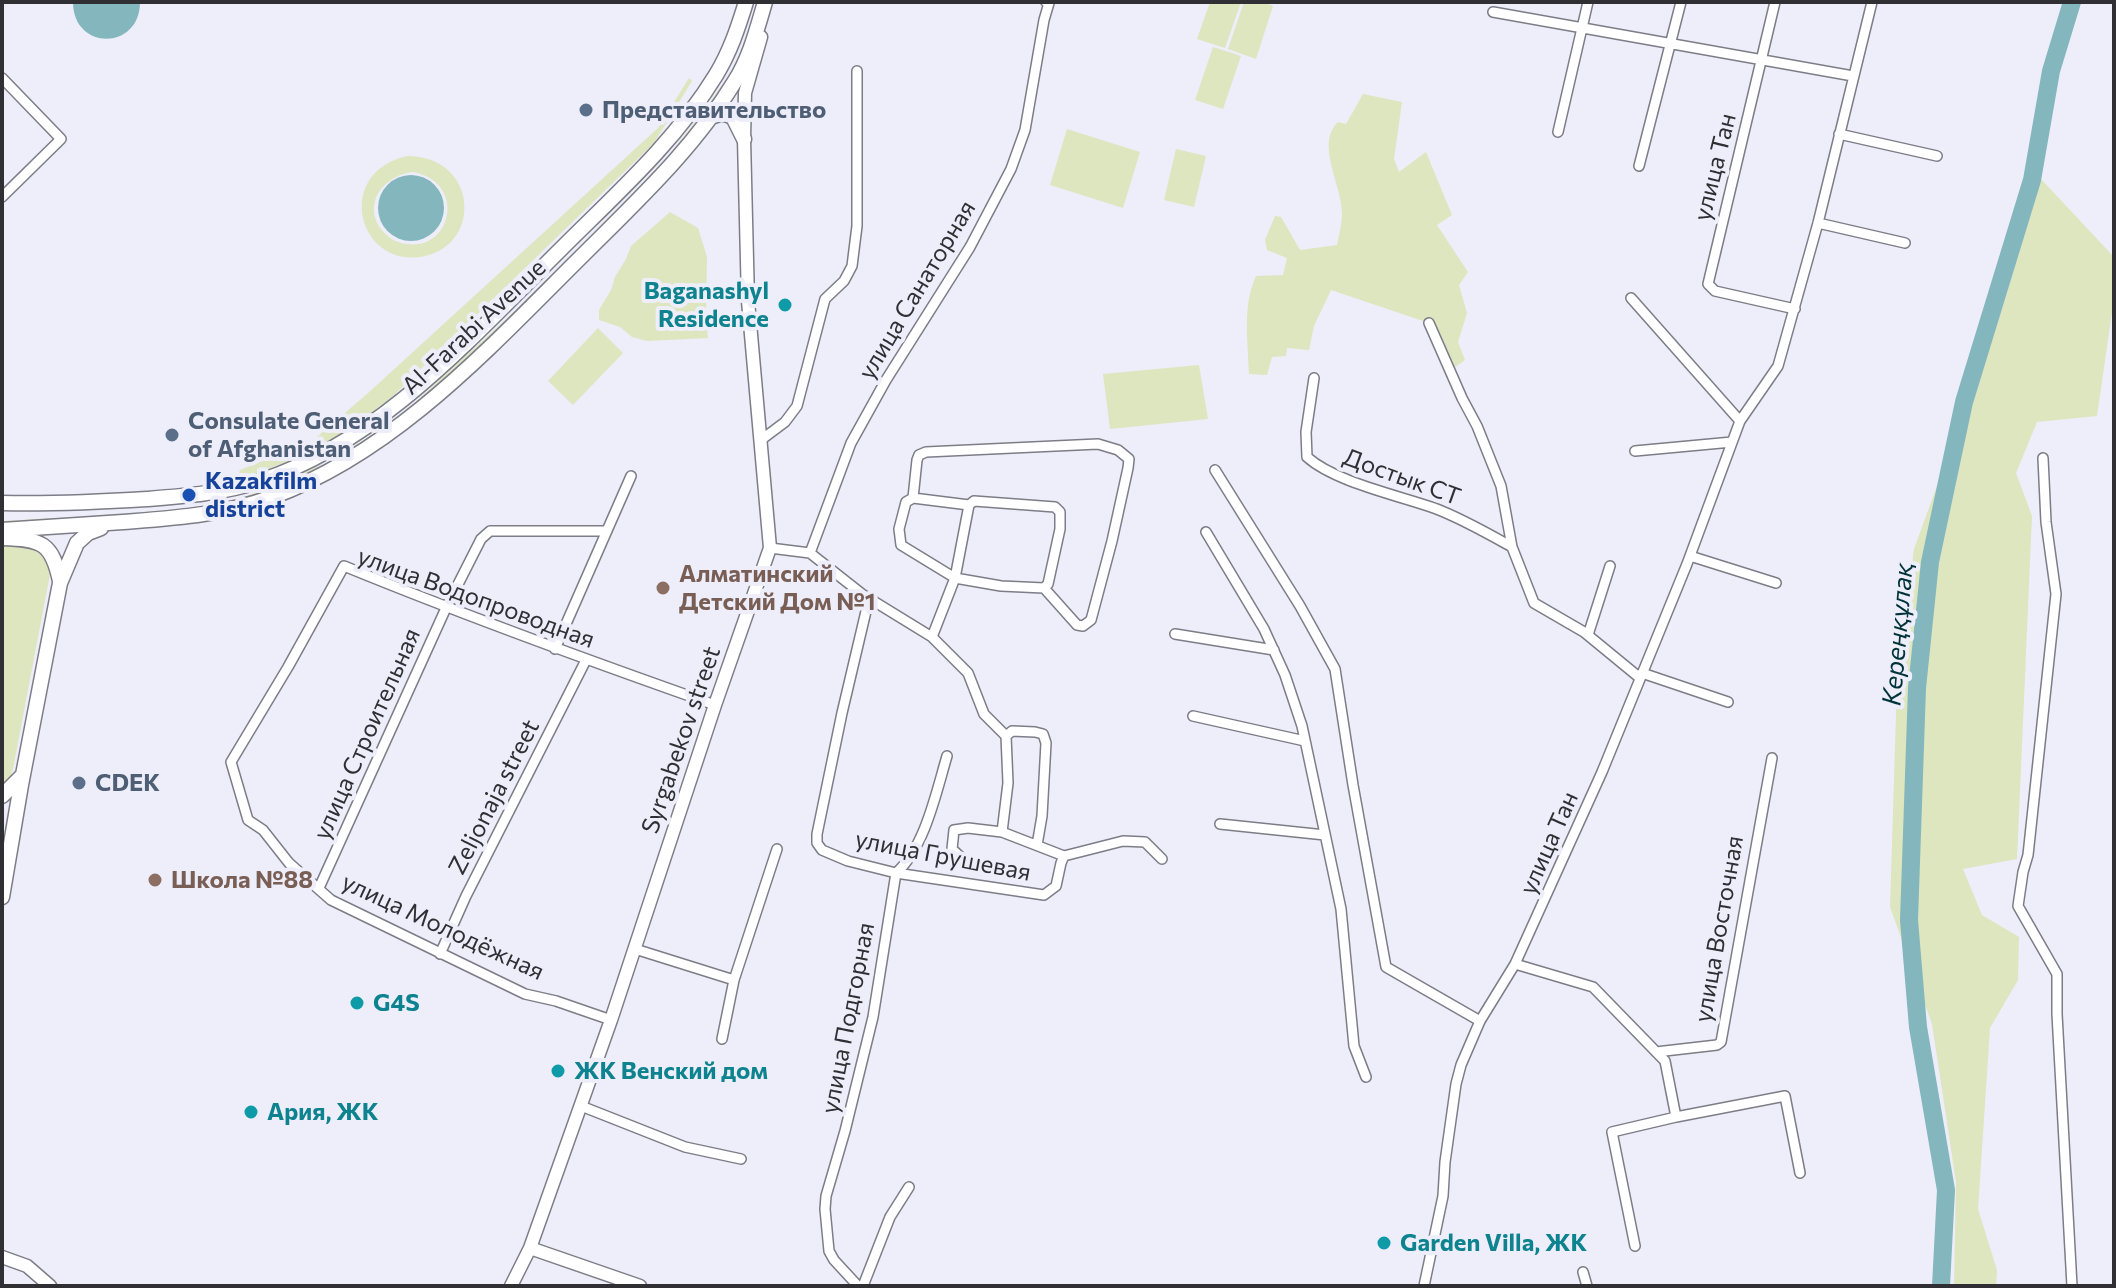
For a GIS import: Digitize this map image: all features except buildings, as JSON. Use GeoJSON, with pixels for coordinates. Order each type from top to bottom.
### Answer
{"type":"FeatureCollection","features":[{"type":"Feature","properties":{"kind":"main road","name":"Al-Farabi Avenue"},"geometry":{"type":"LineString","coordinates":[[2,506],[189,495],[244,486],[290,470],[356,434],[412,391],[475,334],[624,187],[681,124],[727,57],[746,2]]}},
{"type":"Feature","properties":{"kind":"main road","name":"Al-Farabi Avenue"},"geometry":{"type":"LineString","coordinates":[[2,530],[119,522],[232,509],[298,487],[338,467],[391,433],[426,405],[536,302],[655,183],[711,117],[737,79],[768,2]]}},
{"type":"Feature","properties":{"kind":"main road"},"geometry":{"type":"LineString","coordinates":[[711,117],[722,113],[733,117],[744,139]]}},
{"type":"Feature","properties":{"kind":"main road"},"geometry":{"type":"LineString","coordinates":[[2,897],[60,583],[81,538],[119,522]]}},
{"type":"Feature","properties":{"kind":"main road"},"geometry":{"type":"LineString","coordinates":[[2,538],[35,542],[47,548],[55,559],[60,583]]}},
{"type":"Feature","properties":{"kind":"main road"},"geometry":{"type":"LineString","coordinates":[[2,796],[23,775]]}},
{"type":"Feature","properties":{"kind":"street","name":"Syrgabekov street"},"geometry":{"type":"LineString","coordinates":[[511,1286],[530,1248],[581,1106],[770,548],[748,301],[744,139],[745,93],[768,2]]}},
{"type":"Feature","properties":{"kind":"street","name":"улица Санаторная"},"geometry":{"type":"LineString","coordinates":[[810,553],[851,443],[886,380],[970,247],[1011,169],[1025,130],[1048,2]]}},
{"type":"Feature","properties":{"kind":"street"},"geometry":{"type":"LineString","coordinates":[[1558,132],[1588,2]]}},
{"type":"Feature","properties":{"kind":"street"},"geometry":{"type":"LineString","coordinates":[[1639,166],[1681,2]]}},
{"type":"Feature","properties":{"kind":"street","name":"улица Тан"},"geometry":{"type":"LineString","coordinates":[[1775,2],[1708,284],[1715,291],[1795,309]]}},
{"type":"Feature","properties":{"kind":"street","name":"улица Тан"},"geometry":{"type":"LineString","coordinates":[[1424,1286],[1443,1196],[1445,1162],[1461,1065],[1480,1021],[1515,964],[1602,772],[1690,556],[1740,421],[1778,366],[1818,223],[1872,2]]}},
{"type":"Feature","properties":{"kind":"street"},"geometry":{"type":"LineString","coordinates":[[1493,12],[1853,76]]}},
{"type":"Feature","properties":{"kind":"street"},"geometry":{"type":"LineString","coordinates":[[761,440],[785,422],[797,406],[825,299],[844,281],[852,266],[857,226],[857,71]]}},
{"type":"Feature","properties":{"kind":"street"},"geometry":{"type":"LineString","coordinates":[[2,78],[61,139],[2,197]]}},
{"type":"Feature","properties":{"kind":"street"},"geometry":{"type":"LineString","coordinates":[[1839,134],[1937,156]]}},
{"type":"Feature","properties":{"kind":"street"},"geometry":{"type":"LineString","coordinates":[[1818,223],[1905,243]]}},
{"type":"Feature","properties":{"kind":"street"},"geometry":{"type":"LineString","coordinates":[[1631,298],[1740,421]]}},
{"type":"Feature","properties":{"kind":"street","name":"Достык СТ"},"geometry":{"type":"LineString","coordinates":[[1429,323],[1501,486],[1512,547],[1534,603],[1588,635],[1641,676]]}},
{"type":"Feature","properties":{"kind":"street","name":"Достык СТ"},"geometry":{"type":"LineString","coordinates":[[1314,378],[1306,432],[1307,457],[1317,466],[1367,487],[1437,509],[1512,547]]}},
{"type":"Feature","properties":{"kind":"street"},"geometry":{"type":"LineString","coordinates":[[1635,451],[1732,442]]}},
{"type":"Feature","properties":{"kind":"street"},"geometry":{"type":"LineString","coordinates":[[913,498],[917,460],[919,455],[926,452],[1098,444],[1118,450],[1129,459],[1128,468],[1091,620],[1083,626],[1077,625],[1044,588],[1001,586],[955,578],[901,545],[899,529],[906,502],[913,498],[969,505]]}},
{"type":"Feature","properties":{"kind":"street"},"geometry":{"type":"LineString","coordinates":[[2043,458],[2046,522],[2056,594],[2028,855],[2018,906],[2057,974],[2072,1286]]}},
{"type":"Feature","properties":{"kind":"street"},"geometry":{"type":"LineString","coordinates":[[1215,470],[1300,606],[1335,669],[1386,967],[1480,1021]]}},
{"type":"Feature","properties":{"kind":"street"},"geometry":{"type":"LineString","coordinates":[[555,649],[631,476]]}},
{"type":"Feature","properties":{"kind":"street"},"geometry":{"type":"LineString","coordinates":[[932,637],[955,578],[969,505],[974,501],[1055,507],[1060,512],[1060,529],[1048,584],[1044,588]]}},
{"type":"Feature","properties":{"kind":"street","name":"улица Строительная"},"geometry":{"type":"LineString","coordinates":[[319,888],[446,608],[481,539],[490,531],[606,531]]}},
{"type":"Feature","properties":{"kind":"street"},"geometry":{"type":"LineString","coordinates":[[1206,532],[1274,650],[1305,741],[1341,909],[1354,1046],[1366,1077]]}},
{"type":"Feature","properties":{"kind":"street"},"geometry":{"type":"LineString","coordinates":[[770,548],[810,553],[862,594],[932,637],[968,673],[984,714],[1006,736],[1008,783],[1002,832]]}},
{"type":"Feature","properties":{"kind":"street"},"geometry":{"type":"LineString","coordinates":[[1690,556],[1776,583]]}},
{"type":"Feature","properties":{"kind":"street","name":"улица Водопроводная"},"geometry":{"type":"LineString","coordinates":[[231,762],[344,566],[555,649],[715,705]]}},
{"type":"Feature","properties":{"kind":"street"},"geometry":{"type":"LineString","coordinates":[[1588,635],[1610,566]]}},
{"type":"Feature","properties":{"kind":"street","name":"улица Грушевая"},"geometry":{"type":"LineString","coordinates":[[862,594],[867,607],[842,713],[817,843],[822,850],[848,861],[896,873],[1044,895],[1056,886],[1064,856],[1123,841],[1145,842],[1162,859]]}},
{"type":"Feature","properties":{"kind":"street"},"geometry":{"type":"LineString","coordinates":[[1175,634],[1274,650]]}},
{"type":"Feature","properties":{"kind":"street","name":"Zeljonaja street"},"geometry":{"type":"LineString","coordinates":[[440,954],[466,896],[586,660]]}},
{"type":"Feature","properties":{"kind":"street"},"geometry":{"type":"LineString","coordinates":[[1641,676],[1728,702]]}},
{"type":"Feature","properties":{"kind":"street"},"geometry":{"type":"LineString","coordinates":[[1193,716],[1305,741]]}},
{"type":"Feature","properties":{"kind":"street"},"geometry":{"type":"LineString","coordinates":[[1006,736],[1012,731],[1035,732],[1043,734],[1046,743],[1042,816],[1037,845]]}},
{"type":"Feature","properties":{"kind":"street","name":"улица Подгорная"},"geometry":{"type":"LineString","coordinates":[[861,1286],[829,1251],[826,1196],[873,1017],[896,873],[917,844],[947,756]]}},
{"type":"Feature","properties":{"kind":"street","name":"улица Восточная"},"geometry":{"type":"LineString","coordinates":[[1656,1052],[1721,1042],[1772,758]]}},
{"type":"Feature","properties":{"kind":"street","name":"улица Молодёжная"},"geometry":{"type":"LineString","coordinates":[[231,762],[248,820],[263,830],[289,863],[331,900],[525,994],[611,1020]]}},
{"type":"Feature","properties":{"kind":"street"},"geometry":{"type":"LineString","coordinates":[[1220,824],[1325,835]]}},
{"type":"Feature","properties":{"kind":"street"},"geometry":{"type":"LineString","coordinates":[[967,863],[952,849],[954,830],[968,828],[1002,832],[1064,856]]}},
{"type":"Feature","properties":{"kind":"street"},"geometry":{"type":"LineString","coordinates":[[722,1039],[734,980],[777,849]]}},
{"type":"Feature","properties":{"kind":"street"},"geometry":{"type":"LineString","coordinates":[[635,949],[734,980]]}},
{"type":"Feature","properties":{"kind":"street"},"geometry":{"type":"LineString","coordinates":[[1515,964],[1593,987],[1665,1061],[1676,1117]]}},
{"type":"Feature","properties":{"kind":"street"},"geometry":{"type":"LineString","coordinates":[[1635,1246],[1612,1132],[1785,1096],[1800,1173]]}},
{"type":"Feature","properties":{"kind":"street"},"geometry":{"type":"LineString","coordinates":[[581,1106],[685,1147],[741,1159]]}},
{"type":"Feature","properties":{"kind":"street"},"geometry":{"type":"LineString","coordinates":[[861,1286],[890,1217],[909,1187]]}},
{"type":"Feature","properties":{"kind":"street"},"geometry":{"type":"LineString","coordinates":[[530,1248],[640,1286]]}},
{"type":"Feature","properties":{"kind":"street"},"geometry":{"type":"LineString","coordinates":[[2,1257],[27,1266],[50,1286]]}},
{"type":"Feature","properties":{"kind":"street"},"geometry":{"type":"LineString","coordinates":[[1583,1272],[1587,1286]]}},
{"type":"Feature","properties":{"kind":"green space"},"geometry":{"type":"Polygon","coordinates":[[[1210,2],[1241,2],[1225,48],[1197,39],[1210,2]]]}},
{"type":"Feature","properties":{"kind":"green space"},"geometry":{"type":"Polygon","coordinates":[[[1244,2],[1262,2],[1273,6],[1256,59],[1228,49],[1244,2]]]}},
{"type":"Feature","properties":{"kind":"green space"},"geometry":{"type":"Polygon","coordinates":[[[1213,47],[1241,56],[1223,109],[1195,100],[1213,47]]]}},
{"type":"Feature","properties":{"kind":"green space"},"geometry":{"type":"Polygon","coordinates":[[[689,78],[692,81],[654,143],[392,397],[309,453],[236,481],[240,470],[311,442],[367,394],[658,128],[689,78]]]}},
{"type":"Feature","properties":{"kind":"green space"},"geometry":{"type":"Polygon","coordinates":[[[721,86],[724,88],[660,173],[517,314],[400,422],[330,468],[242,503],[196,512],[2,526],[2,521],[195,508],[240,499],[327,463],[397,419],[515,311],[657,170],[721,86]]]}},
{"type":"Feature","properties":{"kind":"green space"},"geometry":{"type":"Polygon","coordinates":[[[1363,94],[1402,102],[1394,159],[1399,172],[1426,152],[1452,215],[1437,225],[1468,272],[1459,285],[1467,313],[1458,342],[1465,360],[1451,370],[1429,323],[1331,290],[1314,326],[1309,350],[1287,348],[1286,356],[1272,357],[1267,375],[1249,374],[1247,324],[1252,288],[1256,276],[1283,275],[1287,258],[1267,250],[1265,240],[1275,216],[1281,217],[1300,250],[1337,245],[1342,213],[1329,142],[1338,122],[1346,124],[1363,94]]]}},
{"type":"Feature","properties":{"kind":"green space"},"geometry":{"type":"Polygon","coordinates":[[[1067,129],[1140,152],[1123,208],[1050,185],[1067,129]]]}},
{"type":"Feature","properties":{"kind":"green space"},"geometry":{"type":"Polygon","coordinates":[[[1176,149],[1206,156],[1194,207],[1164,200],[1176,149]]]}},
{"type":"Feature","properties":{"kind":"green space"},"geometry":{"type":"Polygon","coordinates":[[[407,156],[430,160],[448,170],[459,184],[464,201],[463,219],[456,235],[444,248],[425,256],[402,257],[384,249],[371,235],[363,218],[362,199],[369,181],[384,166],[407,156]],[[413,172],[403,174],[379,192],[374,209],[386,235],[407,244],[422,243],[435,237],[443,227],[447,201],[441,188],[430,178],[413,172]]]}},
{"type":"Feature","properties":{"kind":"green space"},"geometry":{"type":"Polygon","coordinates":[[[2041,179],[2114,257],[2114,298],[2097,416],[2037,422],[2016,473],[2032,516],[2017,859],[1963,869],[1982,915],[2019,937],[2018,980],[1990,1028],[1978,1209],[1997,1270],[1996,1286],[1954,1286],[1956,1182],[1932,1024],[1890,907],[1897,682],[1914,549],[2002,308],[2041,179]]]}},
{"type":"Feature","properties":{"kind":"green space"},"geometry":{"type":"Polygon","coordinates":[[[670,212],[698,228],[707,257],[708,338],[647,341],[599,320],[599,310],[631,246],[670,212]]]}},
{"type":"Feature","properties":{"kind":"green space"},"geometry":{"type":"Polygon","coordinates":[[[598,328],[623,353],[573,405],[548,381],[598,328]]]}},
{"type":"Feature","properties":{"kind":"green space"},"geometry":{"type":"Polygon","coordinates":[[[1199,365],[1208,419],[1110,429],[1103,374],[1199,365]]]}},
{"type":"Feature","properties":{"kind":"green space"},"geometry":{"type":"Polygon","coordinates":[[[22,544],[43,553],[51,569],[13,769],[10,779],[2,788],[2,545],[22,544]]]}},
{"type":"Feature","properties":{"kind":"water"},"geometry":{"type":"Polygon","coordinates":[[[73,2],[140,2],[137,18],[130,30],[106,39],[83,30],[76,18],[73,2]]]}},
{"type":"Feature","properties":{"kind":"water"},"geometry":{"type":"Polygon","coordinates":[[[411,175],[424,178],[434,185],[441,195],[444,208],[441,221],[434,231],[424,238],[411,241],[398,238],[388,231],[381,221],[378,208],[381,195],[388,185],[398,178],[411,175]]]}},
{"type":"Feature","properties":{"kind":"waterway","name":"Кереңқұлақ"},"geometry":{"type":"LineString","coordinates":[[1941,1286],[1946,1190],[1918,1027],[1909,920],[1917,688],[1930,562],[1964,402],[2032,180],[2051,71],[2072,2]]}},
{"type":"Feature","properties":{"kind":"place","name":"Представительство"},"geometry":{"type":"Point","coordinates":[586,110]}},
{"type":"Feature","properties":{"kind":"place","name":"Baganashyl Residence"},"geometry":{"type":"Point","coordinates":[785,305]}},
{"type":"Feature","properties":{"kind":"place","name":"Consulate General of Afghanistan"},"geometry":{"type":"Point","coordinates":[172,435]}},
{"type":"Feature","properties":{"kind":"place","name":"Kazakfilm district"},"geometry":{"type":"Point","coordinates":[189,495]}},
{"type":"Feature","properties":{"kind":"place","name":"Алматинский Детский Дом №1"},"geometry":{"type":"Point","coordinates":[663,588]}},
{"type":"Feature","properties":{"kind":"place","name":"CDEK"},"geometry":{"type":"Point","coordinates":[79,783]}},
{"type":"Feature","properties":{"kind":"place","name":"Школа №88"},"geometry":{"type":"Point","coordinates":[155,880]}},
{"type":"Feature","properties":{"kind":"place","name":"G4S"},"geometry":{"type":"Point","coordinates":[357,1003]}},
{"type":"Feature","properties":{"kind":"place","name":"ЖК Венский дом"},"geometry":{"type":"Point","coordinates":[558,1071]}},
{"type":"Feature","properties":{"kind":"place","name":"Ария, ЖК"},"geometry":{"type":"Point","coordinates":[251,1112]}},
{"type":"Feature","properties":{"kind":"place","name":"Garden Villa, ЖК"},"geometry":{"type":"Point","coordinates":[1384,1243]}}]}
